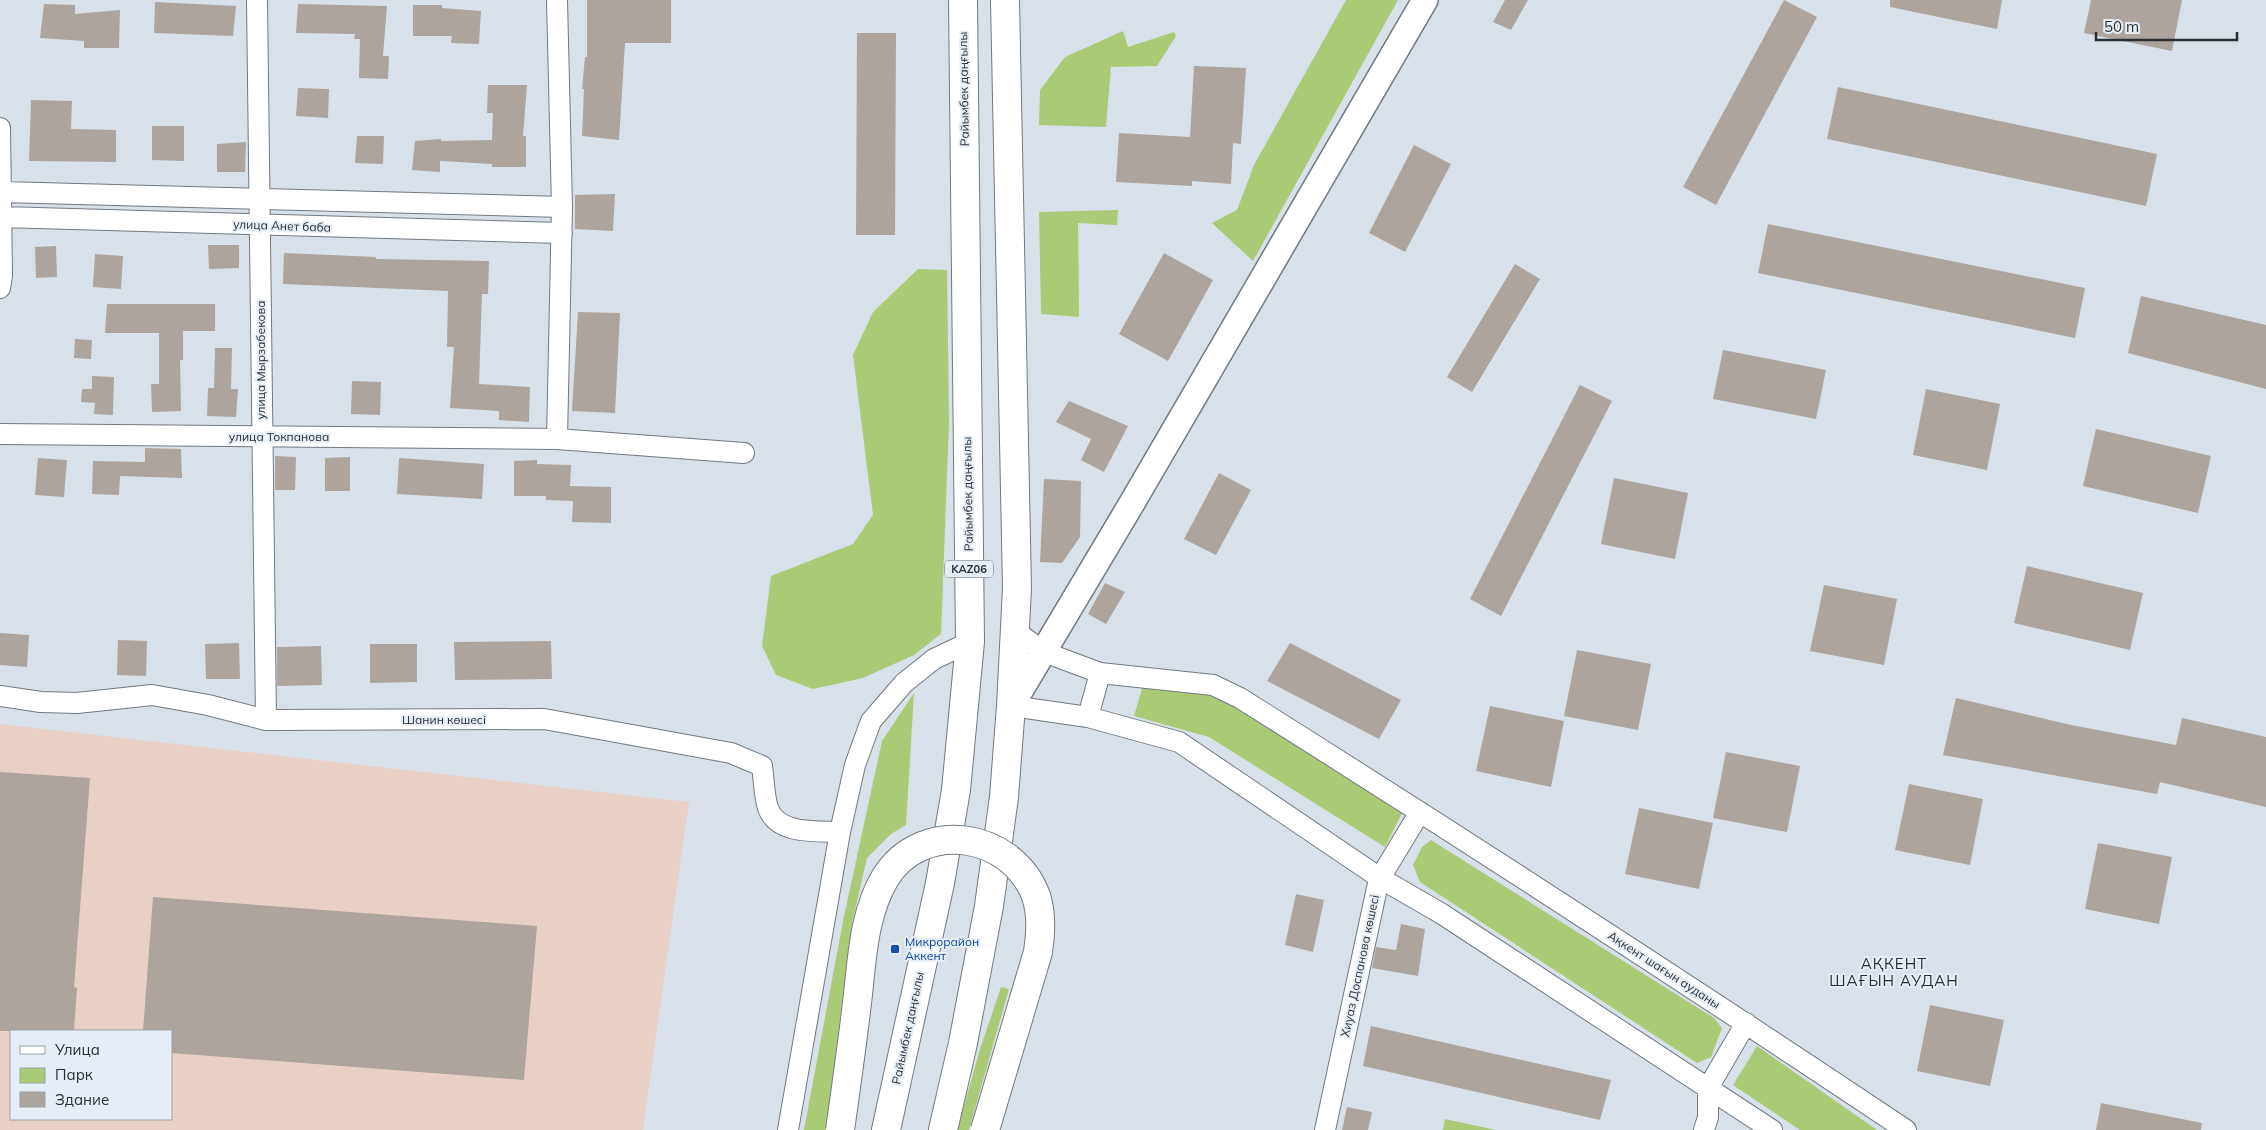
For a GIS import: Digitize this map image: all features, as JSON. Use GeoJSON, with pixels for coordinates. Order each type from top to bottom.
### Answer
{"type":"FeatureCollection","features":[{"type":"Feature","properties":{"kind":"highway","name":"Райымбек даңғылы"},"geometry":{"type":"LineString","coordinates":[[886,1130],[940,883],[956,790],[970,642],[963,0]]}},
{"type":"Feature","properties":{"kind":"highway"},"geometry":{"type":"LineString","coordinates":[[943,1130],[963,1043],[989,906],[1004,797],[1011,706],[1017,588],[1005,0]]}},
{"type":"Feature","properties":{"kind":"highway"},"geometry":{"type":"LineString","coordinates":[[840,1130],[864,948],[873,906],[885,879],[902,858],[912,850],[934,841],[946,839],[975,841],[1006,856],[1024,874],[1035,895],[1039,908],[1041,931],[1038,952],[985,1130]]}},
{"type":"Feature","properties":{"kind":"main road"},"geometry":{"type":"LineString","coordinates":[[1011,706],[1425,0]]}},
{"type":"Feature","properties":{"kind":"street","name":"улица Мырзабекова"},"geometry":{"type":"LineString","coordinates":[[257,0],[261,199],[261,437],[266,720]]}},
{"type":"Feature","properties":{"kind":"street"},"geometry":{"type":"LineString","coordinates":[[557,0],[562,206],[557,439]]}},
{"type":"Feature","properties":{"kind":"street"},"geometry":{"type":"LineString","coordinates":[[0,128],[2,192],[2,276],[0,288]]}},
{"type":"Feature","properties":{"kind":"street"},"geometry":{"type":"LineString","coordinates":[[2,192],[562,206]]}},
{"type":"Feature","properties":{"kind":"street","name":"улица Анет баба"},"geometry":{"type":"LineString","coordinates":[[2,217],[562,233]]}},
{"type":"Feature","properties":{"kind":"street","name":"улица Токпанова"},"geometry":{"type":"LineString","coordinates":[[0,434],[557,439],[744,453]]}},
{"type":"Feature","properties":{"kind":"street","name":"Ақкент шағын ауданы"},"geometry":{"type":"LineString","coordinates":[[1015,630],[1044,652],[1100,673],[1213,685],[1240,698],[1746,1023],[1906,1130]]}},
{"type":"Feature","properties":{"kind":"street"},"geometry":{"type":"LineString","coordinates":[[788,1130],[840,832],[855,765],[871,721],[904,683],[934,659],[970,642]]}},
{"type":"Feature","properties":{"kind":"street"},"geometry":{"type":"LineString","coordinates":[[1088,717],[1100,673]]}},
{"type":"Feature","properties":{"kind":"street","name":"Шанин көшесі"},"geometry":{"type":"LineString","coordinates":[[0,696],[42,702],[77,703],[152,695],[208,705],[266,720],[544,719],[731,753],[762,766],[768,808],[775,821],[790,828],[840,832]]}},
{"type":"Feature","properties":{"kind":"street"},"geometry":{"type":"LineString","coordinates":[[1011,706],[1088,717],[1179,742],[1380,878],[1442,914],[1772,1130]]}},
{"type":"Feature","properties":{"kind":"street","name":"Хиуаз Доспанова көшесі"},"geometry":{"type":"LineString","coordinates":[[1325,1130],[1380,878],[1420,812]]}},
{"type":"Feature","properties":{"kind":"street"},"geometry":{"type":"LineString","coordinates":[[1704,1130],[1708,1117],[1708,1088],[1746,1023]]}},
{"type":"Feature","properties":{"kind":"shaded area"},"geometry":{"type":"Polygon","coordinates":[[[0,724],[689,802],[643,1130],[0,1130],[0,724]]]}},
{"type":"Feature","properties":{"kind":"green space"},"geometry":{"type":"Polygon","coordinates":[[[1346,0],[1398,0],[1253,261],[1212,223],[1237,210],[1254,165],[1346,0]]]}},
{"type":"Feature","properties":{"kind":"green space"},"geometry":{"type":"Polygon","coordinates":[[[1123,31],[1128,47],[1174,32],[1176,36],[1157,66],[1111,67],[1106,127],[1039,125],[1040,90],[1065,57],[1123,31]]]}},
{"type":"Feature","properties":{"kind":"green space"},"geometry":{"type":"Polygon","coordinates":[[[1118,210],[1117,225],[1078,223],[1079,317],[1041,314],[1039,212],[1118,210]]]}},
{"type":"Feature","properties":{"kind":"green space"},"geometry":{"type":"Polygon","coordinates":[[[918,269],[947,270],[949,424],[941,634],[914,655],[863,678],[813,689],[776,675],[762,646],[771,576],[853,544],[873,515],[853,355],[873,312],[918,269]]]}},
{"type":"Feature","properties":{"kind":"green space"},"geometry":{"type":"Polygon","coordinates":[[[1143,685],[1217,695],[1403,811],[1385,847],[1209,737],[1134,716],[1143,685]]]}},
{"type":"Feature","properties":{"kind":"green space"},"geometry":{"type":"Polygon","coordinates":[[[914,693],[906,825],[891,834],[867,858],[852,923],[826,1130],[804,1130],[843,921],[882,741],[914,693]]]}},
{"type":"Feature","properties":{"kind":"green space"},"geometry":{"type":"Polygon","coordinates":[[[1431,840],[1714,1018],[1722,1028],[1711,1057],[1697,1063],[1420,882],[1413,865],[1422,847],[1431,840]]]}},
{"type":"Feature","properties":{"kind":"green space"},"geometry":{"type":"Polygon","coordinates":[[[1001,987],[1009,989],[969,1130],[957,1130],[981,1046],[1001,987]]]}},
{"type":"Feature","properties":{"kind":"green space"},"geometry":{"type":"Polygon","coordinates":[[[1757,1046],[1877,1130],[1800,1130],[1733,1085],[1757,1046]]]}},
{"type":"Feature","properties":{"kind":"green space"},"geometry":{"type":"Polygon","coordinates":[[[1445,1119],[1496,1130],[1443,1130],[1445,1119]]]}},
{"type":"Feature","properties":{"kind":"building"},"geometry":{"type":"Polygon","coordinates":[[[587,0],[671,0],[671,43],[625,43],[619,140],[582,136],[584,89],[582,89],[585,57],[587,57],[587,0]]]}},
{"type":"Feature","properties":{"kind":"building"},"geometry":{"type":"Polygon","coordinates":[[[1505,0],[1528,0],[1511,30],[1493,22],[1505,0]]]}},
{"type":"Feature","properties":{"kind":"building"},"geometry":{"type":"Polygon","coordinates":[[[1784,0],[1817,17],[1716,205],[1683,187],[1784,0]]]}},
{"type":"Feature","properties":{"kind":"building"},"geometry":{"type":"Polygon","coordinates":[[[1890,0],[2002,0],[1997,29],[1890,7],[1890,0]]]}},
{"type":"Feature","properties":{"kind":"building"},"geometry":{"type":"Polygon","coordinates":[[[2091,0],[2182,0],[2172,51],[2084,33],[2091,0]]]}},
{"type":"Feature","properties":{"kind":"building"},"geometry":{"type":"Polygon","coordinates":[[[155,2],[236,6],[233,36],[154,33],[155,2]]]}},
{"type":"Feature","properties":{"kind":"building"},"geometry":{"type":"Polygon","coordinates":[[[44,4],[75,5],[75,14],[120,10],[119,48],[84,48],[84,41],[40,38],[44,4]]]}},
{"type":"Feature","properties":{"kind":"building"},"geometry":{"type":"Polygon","coordinates":[[[298,4],[387,6],[383,56],[389,56],[388,79],[359,78],[360,39],[354,39],[355,34],[296,33],[298,4]]]}},
{"type":"Feature","properties":{"kind":"building"},"geometry":{"type":"Polygon","coordinates":[[[413,5],[442,5],[442,8],[481,11],[479,44],[451,43],[452,36],[413,36],[413,5]]]}},
{"type":"Feature","properties":{"kind":"building"},"geometry":{"type":"Polygon","coordinates":[[[857,33],[896,33],[895,235],[856,235],[857,33]]]}},
{"type":"Feature","properties":{"kind":"building"},"geometry":{"type":"Polygon","coordinates":[[[1194,66],[1246,68],[1241,144],[1233,143],[1231,184],[1192,181],[1192,186],[1116,182],[1119,133],[1190,137],[1194,66]]]}},
{"type":"Feature","properties":{"kind":"building"},"geometry":{"type":"Polygon","coordinates":[[[488,85],[527,85],[523,136],[526,136],[526,167],[492,167],[492,164],[440,161],[440,172],[412,170],[415,141],[441,139],[441,141],[492,140],[493,113],[487,113],[488,85]]]}},
{"type":"Feature","properties":{"kind":"building"},"geometry":{"type":"Polygon","coordinates":[[[1838,87],[2157,154],[2146,206],[1827,139],[1838,87]]]}},
{"type":"Feature","properties":{"kind":"building"},"geometry":{"type":"Polygon","coordinates":[[[298,88],[329,89],[328,118],[296,116],[298,88]]]}},
{"type":"Feature","properties":{"kind":"building"},"geometry":{"type":"Polygon","coordinates":[[[31,100],[72,101],[71,129],[116,130],[116,162],[29,161],[31,100]]]}},
{"type":"Feature","properties":{"kind":"building"},"geometry":{"type":"Polygon","coordinates":[[[152,126],[184,126],[184,161],[152,160],[152,126]]]}},
{"type":"Feature","properties":{"kind":"building"},"geometry":{"type":"Polygon","coordinates":[[[357,136],[384,136],[383,164],[355,163],[357,136]]]}},
{"type":"Feature","properties":{"kind":"building"},"geometry":{"type":"Polygon","coordinates":[[[246,142],[245,172],[217,172],[217,144],[246,142]]]}},
{"type":"Feature","properties":{"kind":"building"},"geometry":{"type":"Polygon","coordinates":[[[1414,145],[1451,164],[1405,252],[1369,233],[1414,145]]]}},
{"type":"Feature","properties":{"kind":"building"},"geometry":{"type":"Polygon","coordinates":[[[615,194],[613,231],[575,229],[575,195],[615,194]]]}},
{"type":"Feature","properties":{"kind":"building"},"geometry":{"type":"Polygon","coordinates":[[[1768,224],[2085,288],[2075,338],[1758,273],[1768,224]]]}},
{"type":"Feature","properties":{"kind":"building"},"geometry":{"type":"Polygon","coordinates":[[[208,245],[239,245],[239,268],[209,269],[208,245]]]}},
{"type":"Feature","properties":{"kind":"building"},"geometry":{"type":"Polygon","coordinates":[[[56,246],[57,277],[36,278],[35,247],[56,246]]]}},
{"type":"Feature","properties":{"kind":"building"},"geometry":{"type":"Polygon","coordinates":[[[284,253],[376,257],[376,259],[489,261],[488,294],[482,294],[479,384],[530,387],[529,422],[499,420],[499,411],[450,408],[454,347],[447,347],[448,291],[283,284],[284,253]]]}},
{"type":"Feature","properties":{"kind":"building"},"geometry":{"type":"Polygon","coordinates":[[[1164,253],[1213,280],[1168,361],[1119,334],[1164,253]]]}},
{"type":"Feature","properties":{"kind":"building"},"geometry":{"type":"Polygon","coordinates":[[[95,254],[123,256],[121,289],[93,287],[95,254]]]}},
{"type":"Feature","properties":{"kind":"building"},"geometry":{"type":"Polygon","coordinates":[[[1515,264],[1540,279],[1472,392],[1447,377],[1515,264]]]}},
{"type":"Feature","properties":{"kind":"building"},"geometry":{"type":"Polygon","coordinates":[[[2141,296],[2266,325],[2266,389],[2128,353],[2141,296]]]}},
{"type":"Feature","properties":{"kind":"building"},"geometry":{"type":"Polygon","coordinates":[[[107,304],[215,304],[215,331],[183,331],[183,360],[180,360],[181,411],[152,412],[151,384],[159,384],[159,333],[105,333],[107,304]]]}},
{"type":"Feature","properties":{"kind":"building"},"geometry":{"type":"Polygon","coordinates":[[[578,312],[620,313],[615,413],[572,411],[578,312]]]}},
{"type":"Feature","properties":{"kind":"building"},"geometry":{"type":"Polygon","coordinates":[[[75,339],[92,340],[91,359],[74,358],[75,339]]]}},
{"type":"Feature","properties":{"kind":"building"},"geometry":{"type":"Polygon","coordinates":[[[215,348],[232,348],[231,389],[238,389],[236,417],[207,416],[208,388],[214,388],[215,348]]]}},
{"type":"Feature","properties":{"kind":"building"},"geometry":{"type":"Polygon","coordinates":[[[1723,350],[1826,370],[1816,419],[1713,399],[1723,350]]]}},
{"type":"Feature","properties":{"kind":"building"},"geometry":{"type":"Polygon","coordinates":[[[92,376],[114,377],[113,415],[94,414],[95,403],[81,402],[82,389],[92,389],[92,376]]]}},
{"type":"Feature","properties":{"kind":"building"},"geometry":{"type":"Polygon","coordinates":[[[352,381],[381,382],[380,415],[351,414],[352,381]]]}},
{"type":"Feature","properties":{"kind":"building"},"geometry":{"type":"Polygon","coordinates":[[[1580,385],[1612,401],[1501,616],[1470,599],[1580,385]]]}},
{"type":"Feature","properties":{"kind":"building"},"geometry":{"type":"Polygon","coordinates":[[[1926,389],[2000,404],[1987,470],[1913,455],[1926,389]]]}},
{"type":"Feature","properties":{"kind":"building"},"geometry":{"type":"Polygon","coordinates":[[[1069,401],[1128,426],[1104,472],[1081,460],[1091,439],[1056,422],[1069,401]]]}},
{"type":"Feature","properties":{"kind":"building"},"geometry":{"type":"Polygon","coordinates":[[[2096,429],[2211,456],[2198,513],[2083,486],[2096,429]]]}},
{"type":"Feature","properties":{"kind":"building"},"geometry":{"type":"Polygon","coordinates":[[[145,448],[181,449],[182,478],[120,476],[119,495],[92,494],[93,461],[145,462],[145,448]]]}},
{"type":"Feature","properties":{"kind":"building"},"geometry":{"type":"Polygon","coordinates":[[[275,456],[296,457],[295,490],[275,490],[275,456]]]}},
{"type":"Feature","properties":{"kind":"building"},"geometry":{"type":"Polygon","coordinates":[[[350,457],[350,491],[325,491],[325,458],[350,457]]]}},
{"type":"Feature","properties":{"kind":"building"},"geometry":{"type":"Polygon","coordinates":[[[38,458],[67,460],[64,497],[35,495],[38,458]]]}},
{"type":"Feature","properties":{"kind":"building"},"geometry":{"type":"Polygon","coordinates":[[[399,458],[484,464],[482,499],[397,494],[399,458]]]}},
{"type":"Feature","properties":{"kind":"building"},"geometry":{"type":"Polygon","coordinates":[[[537,460],[537,464],[571,465],[570,486],[611,487],[611,523],[572,522],[573,501],[546,500],[546,496],[514,496],[514,461],[537,460]]]}},
{"type":"Feature","properties":{"kind":"building"},"geometry":{"type":"Polygon","coordinates":[[[1219,473],[1251,490],[1216,555],[1184,539],[1219,473]]]}},
{"type":"Feature","properties":{"kind":"building"},"geometry":{"type":"Polygon","coordinates":[[[1614,478],[1688,493],[1675,559],[1601,544],[1614,478]]]}},
{"type":"Feature","properties":{"kind":"building"},"geometry":{"type":"Polygon","coordinates":[[[1044,479],[1081,481],[1080,537],[1062,563],[1040,562],[1044,479]]]}},
{"type":"Feature","properties":{"kind":"building"},"geometry":{"type":"Polygon","coordinates":[[[2027,566],[2143,593],[2130,650],[2014,623],[2027,566]]]}},
{"type":"Feature","properties":{"kind":"building"},"geometry":{"type":"Polygon","coordinates":[[[1105,583],[1125,592],[1106,624],[1088,614],[1105,583]]]}},
{"type":"Feature","properties":{"kind":"building"},"geometry":{"type":"Polygon","coordinates":[[[1824,585],[1897,599],[1884,665],[1810,651],[1824,585]]]}},
{"type":"Feature","properties":{"kind":"building"},"geometry":{"type":"Polygon","coordinates":[[[0,633],[29,635],[27,667],[0,665],[0,633]]]}},
{"type":"Feature","properties":{"kind":"building"},"geometry":{"type":"Polygon","coordinates":[[[118,640],[147,641],[146,676],[117,675],[118,640]]]}},
{"type":"Feature","properties":{"kind":"building"},"geometry":{"type":"Polygon","coordinates":[[[551,641],[552,679],[455,680],[454,642],[551,641]]]}},
{"type":"Feature","properties":{"kind":"building"},"geometry":{"type":"Polygon","coordinates":[[[239,643],[240,679],[206,679],[205,644],[239,643]]]}},
{"type":"Feature","properties":{"kind":"building"},"geometry":{"type":"Polygon","coordinates":[[[1290,643],[1401,700],[1379,739],[1267,681],[1290,643]]]}},
{"type":"Feature","properties":{"kind":"building"},"geometry":{"type":"Polygon","coordinates":[[[370,644],[417,644],[417,682],[370,683],[370,644]]]}},
{"type":"Feature","properties":{"kind":"building"},"geometry":{"type":"Polygon","coordinates":[[[321,646],[322,685],[277,686],[277,647],[321,646]]]}},
{"type":"Feature","properties":{"kind":"building"},"geometry":{"type":"Polygon","coordinates":[[[1577,650],[1651,664],[1638,730],[1564,716],[1577,650]]]}},
{"type":"Feature","properties":{"kind":"building"},"geometry":{"type":"Polygon","coordinates":[[[1956,698],[2071,725],[2176,745],[2182,718],[2266,737],[2266,807],[2160,782],[2157,794],[1943,755],[1956,698]]]}},
{"type":"Feature","properties":{"kind":"building"},"geometry":{"type":"Polygon","coordinates":[[[1490,706],[1564,721],[1551,787],[1476,771],[1490,706]]]}},
{"type":"Feature","properties":{"kind":"building"},"geometry":{"type":"Polygon","coordinates":[[[1726,752],[1800,766],[1787,832],[1713,818],[1726,752]]]}},
{"type":"Feature","properties":{"kind":"building"},"geometry":{"type":"Polygon","coordinates":[[[0,772],[90,778],[74,987],[77,988],[74,1030],[0,1031],[0,772]]]}},
{"type":"Feature","properties":{"kind":"building"},"geometry":{"type":"Polygon","coordinates":[[[1909,784],[1983,799],[1970,865],[1895,850],[1909,784]]]}},
{"type":"Feature","properties":{"kind":"building"},"geometry":{"type":"Polygon","coordinates":[[[1639,808],[1713,823],[1699,889],[1625,874],[1639,808]]]}},
{"type":"Feature","properties":{"kind":"building"},"geometry":{"type":"Polygon","coordinates":[[[2098,843],[2172,857],[2159,924],[2085,909],[2098,843]]]}},
{"type":"Feature","properties":{"kind":"building"},"geometry":{"type":"Polygon","coordinates":[[[1296,894],[1324,900],[1313,952],[1285,945],[1296,894]]]}},
{"type":"Feature","properties":{"kind":"building"},"geometry":{"type":"Polygon","coordinates":[[[153,897],[537,926],[524,1080],[172,1053],[172,1030],[143,1030],[153,897]]]}},
{"type":"Feature","properties":{"kind":"building"},"geometry":{"type":"Polygon","coordinates":[[[1401,924],[1425,929],[1418,976],[1372,968],[1376,947],[1396,950],[1401,924]]]}},
{"type":"Feature","properties":{"kind":"building"},"geometry":{"type":"Polygon","coordinates":[[[1930,1005],[2004,1020],[1990,1086],[1917,1071],[1930,1005]]]}},
{"type":"Feature","properties":{"kind":"building"},"geometry":{"type":"Polygon","coordinates":[[[1371,1026],[1611,1080],[1600,1120],[1363,1066],[1371,1026]]]}},
{"type":"Feature","properties":{"kind":"building"},"geometry":{"type":"Polygon","coordinates":[[[2101,1103],[2202,1123],[2201,1130],[2096,1130],[2101,1103]]]}},
{"type":"Feature","properties":{"kind":"building"},"geometry":{"type":"Polygon","coordinates":[[[1347,1107],[1372,1112],[1368,1130],[1342,1130],[1347,1107]]]}},
{"type":"Feature","properties":{"kind":"place","name":"Микрорайон Аккент"},"geometry":{"type":"Point","coordinates":[895,949]}},
{"type":"Feature","properties":{"kind":"district","name":"АҚКЕНТ ШАҒЫН АУДАН"},"geometry":{"type":"Point","coordinates":[1894,972]}}]}
